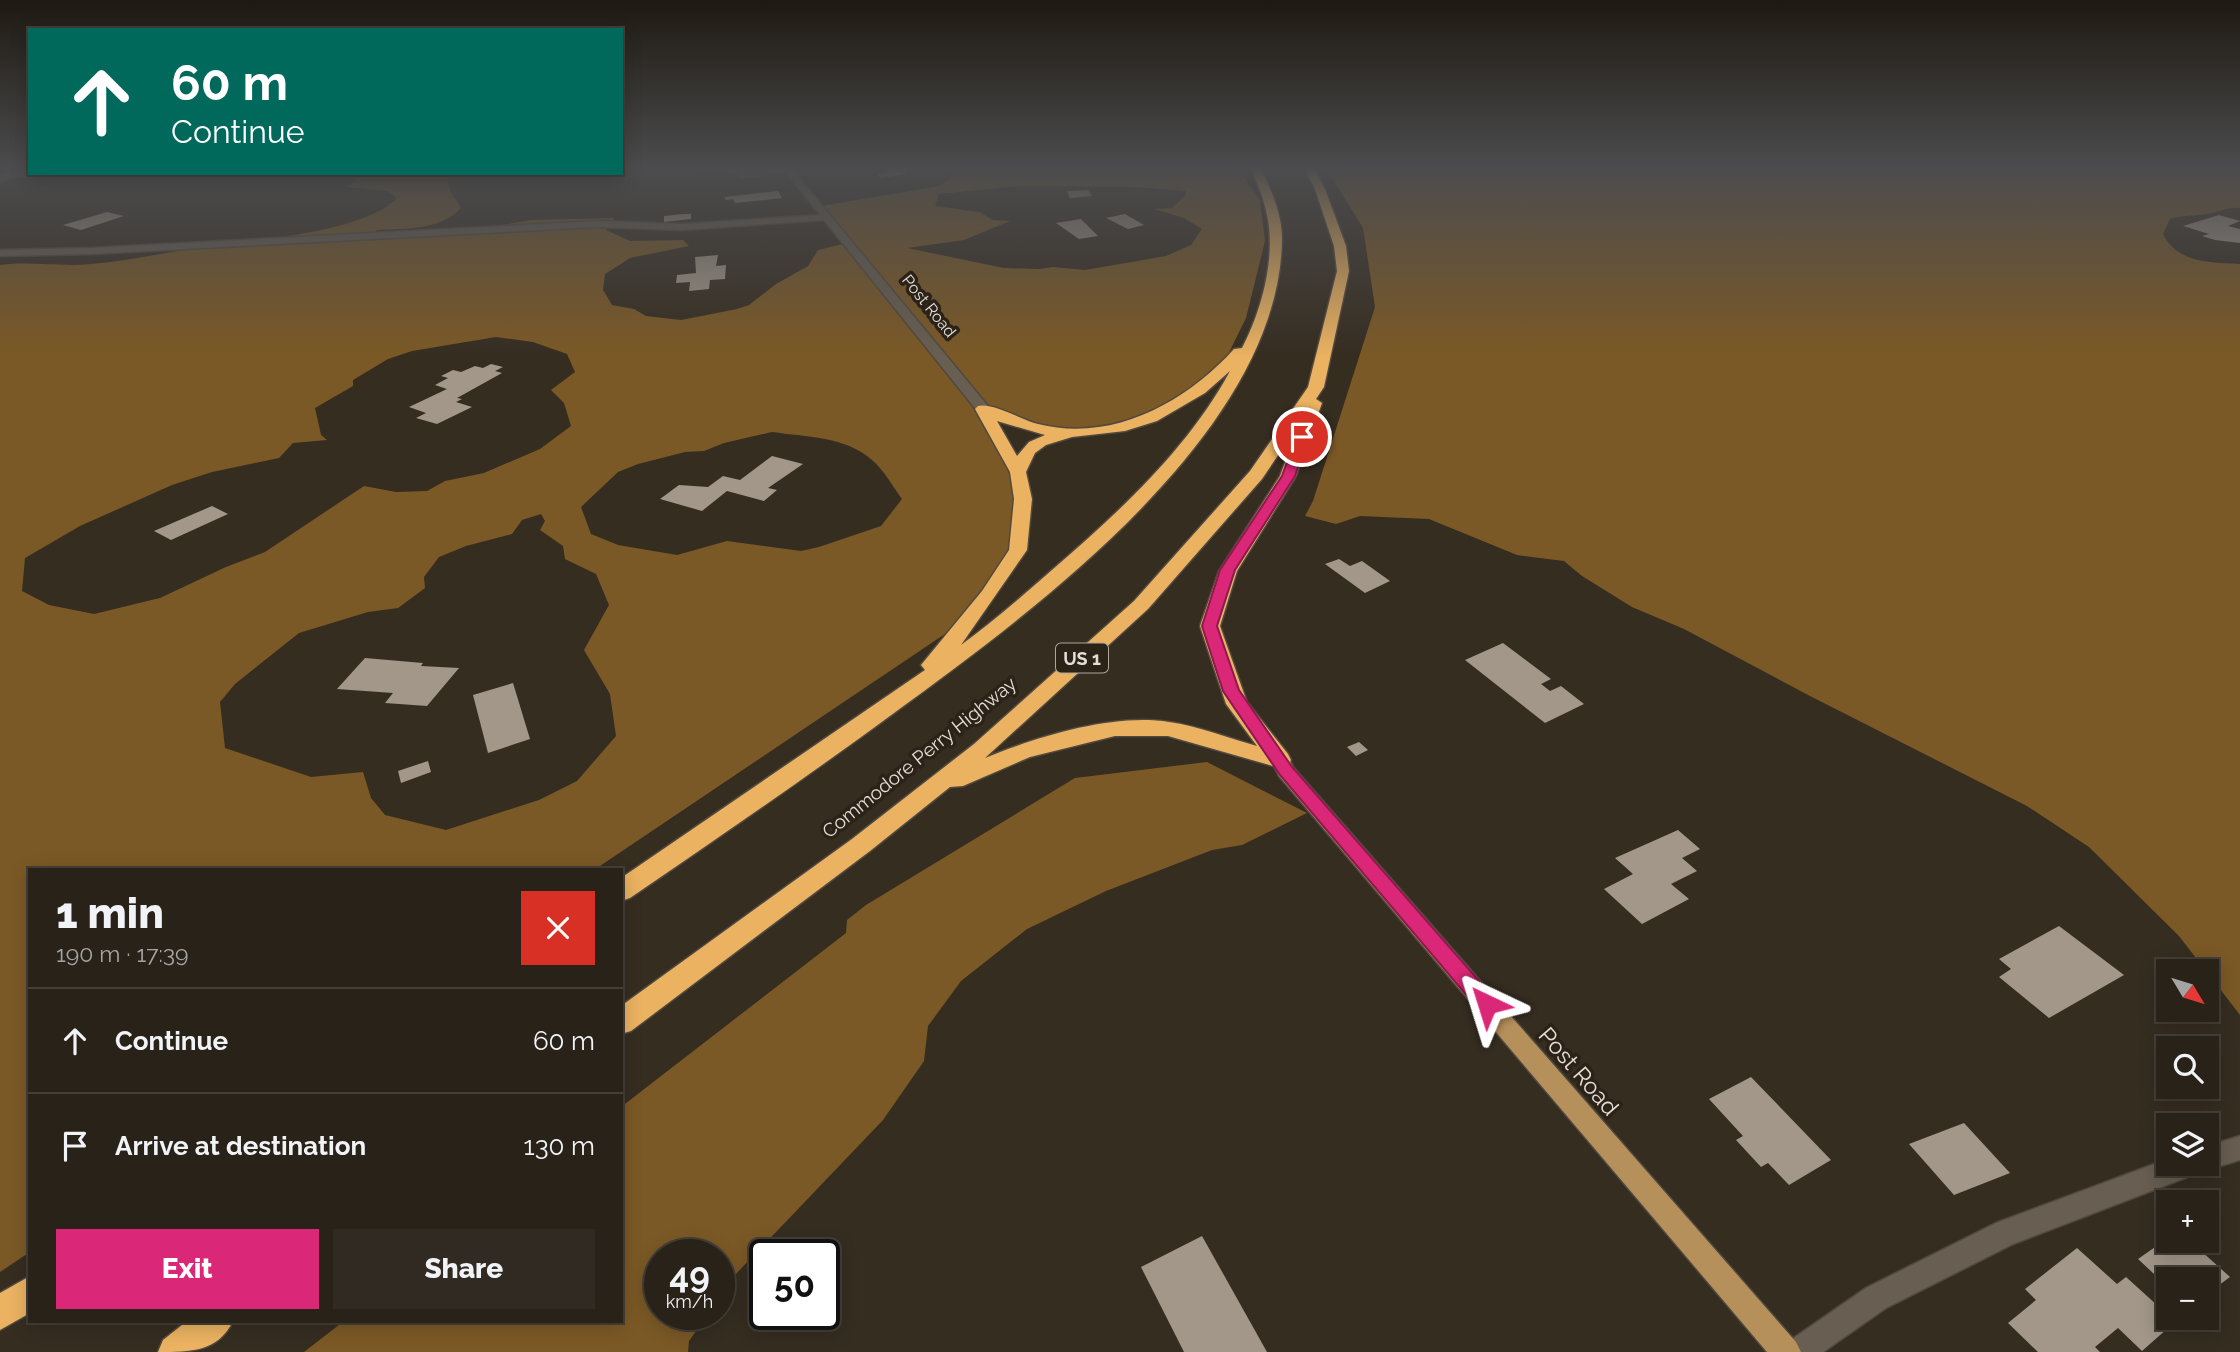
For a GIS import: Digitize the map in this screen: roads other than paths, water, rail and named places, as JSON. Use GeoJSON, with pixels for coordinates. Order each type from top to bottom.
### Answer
{"type":"FeatureCollection","features":[{"type":"Feature","properties":{"kind":"highway"},"geometry":{"type":"LineString","coordinates":[[623,890],[849,737],[983,639],[1108,532],[1164,473],[1237,374],[1261,323],[1273,270],[1275,231]]}},
{"type":"Feature","properties":{"kind":"highway","name":"Commodore Perry Highway"},"geometry":{"type":"LineString","coordinates":[[623,1021],[861,845],[982,749],[1141,605],[1256,475],[1316,387],[1343,271],[1342,257],[1334,231]]}},
{"type":"Feature","properties":{"kind":"highway"},"geometry":{"type":"LineString","coordinates":[[1018,472],[1024,454],[1032,446],[1052,438],[1132,424],[1155,416],[1186,399],[1209,384],[1230,364],[1261,323]]}},
{"type":"Feature","properties":{"kind":"highway"},"geometry":{"type":"LineString","coordinates":[[1280,760],[1237,704],[1210,626],[1228,570],[1288,476],[1316,397],[1316,387]]}},
{"type":"Feature","properties":{"kind":"highway"},"geometry":{"type":"LineString","coordinates":[[982,409],[1042,430],[1084,433]]}},
{"type":"Feature","properties":{"kind":"highway"},"geometry":{"type":"LineString","coordinates":[[895,702],[947,648],[1018,551],[1023,499],[1018,472],[982,409]]}},
{"type":"Feature","properties":{"kind":"highway"},"geometry":{"type":"LineString","coordinates":[[930,790],[1024,751],[1115,729],[1168,729],[1280,760]]}},
{"type":"Feature","properties":{"kind":"highway"},"geometry":{"type":"LineString","coordinates":[[0,1313],[28,1294]]}},
{"type":"Feature","properties":{"kind":"highway"},"geometry":{"type":"LineString","coordinates":[[175,1352],[213,1323]]}},
{"type":"Feature","properties":{"kind":"main road","name":"Post Road"},"geometry":{"type":"LineString","coordinates":[[1280,760],[1286,771],[1786,1352]]}},
{"type":"Feature","properties":{"kind":"street"},"geometry":{"type":"LineString","coordinates":[[0,253],[91,251],[464,231]]}},
{"type":"Feature","properties":{"kind":"street","name":"Post Road"},"geometry":{"type":"LineString","coordinates":[[837,231],[982,409]]}},
{"type":"Feature","properties":{"kind":"street"},"geometry":{"type":"LineString","coordinates":[[2219,1154],[2240,1148]]}},
{"type":"Feature","properties":{"kind":"street"},"geometry":{"type":"LineString","coordinates":[[1798,1352],[1876,1298],[2006,1233],[2157,1176]]}}]}
